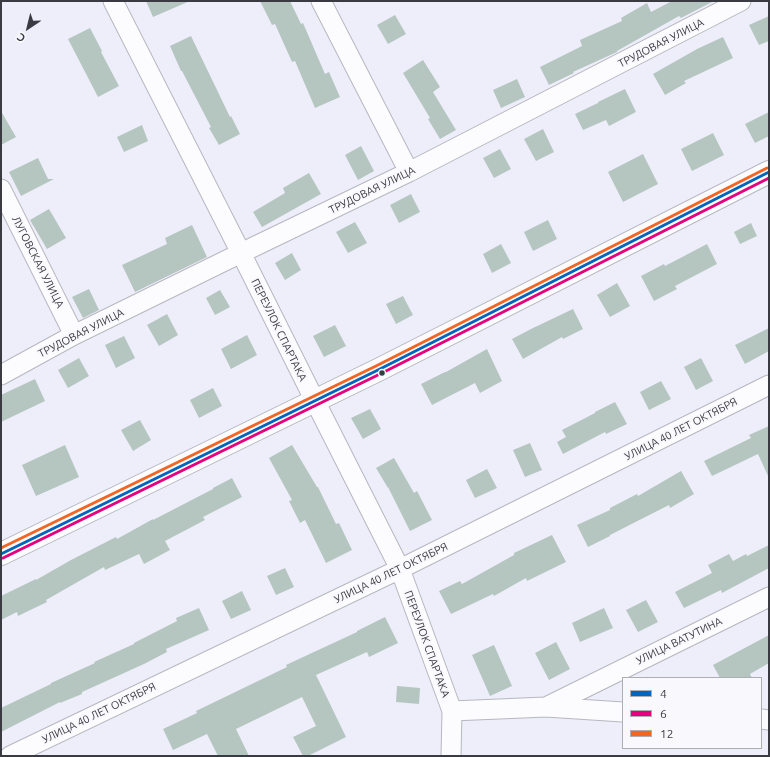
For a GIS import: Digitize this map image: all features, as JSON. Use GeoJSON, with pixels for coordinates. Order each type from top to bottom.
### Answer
{"type":"FeatureCollection","features":[{"type":"Feature","properties":{"kind":"main road"},"geometry":{"type":"LineString","coordinates":[[1,554],[315,402],[769,172]]}},
{"type":"Feature","properties":{"kind":"street","name":"ПЕРЕУЛОК СПАРТАКА"},"geometry":{"type":"LineString","coordinates":[[113,1],[400,569],[452,711],[452,756]]}},
{"type":"Feature","properties":{"kind":"street"},"geometry":{"type":"LineString","coordinates":[[321,1],[409,172]]}},
{"type":"Feature","properties":{"kind":"street","name":"ТРУДОВАЯ УЛИЦА"},"geometry":{"type":"LineString","coordinates":[[1,375],[74,335],[409,172],[741,1]]}},
{"type":"Feature","properties":{"kind":"street","name":"ЛУГОВСКАЯ УЛИЦА"},"geometry":{"type":"LineString","coordinates":[[1,189],[74,335]]}},
{"type":"Feature","properties":{"kind":"street","name":"УЛИЦА 40 ЛЕТ ОКТЯБРЯ"},"geometry":{"type":"LineString","coordinates":[[10,756],[400,569],[769,384]]}},
{"type":"Feature","properties":{"kind":"street","name":"УЛИЦА ВАТУТИНА"},"geometry":{"type":"LineString","coordinates":[[546,707],[769,597]]}},
{"type":"Feature","properties":{"kind":"street"},"geometry":{"type":"LineString","coordinates":[[452,711],[546,707],[622,712]]}},
{"type":"Feature","properties":{"kind":"building"},"geometry":{"type":"Polygon","coordinates":[[[146,1],[190,1],[153,17],[146,1]]]}},
{"type":"Feature","properties":{"kind":"building"},"geometry":{"type":"Polygon","coordinates":[[[260,1],[290,1],[301,24],[303,23],[325,74],[329,72],[340,97],[315,108],[295,61],[292,62],[275,24],[272,25],[260,1]]]}},
{"type":"Feature","properties":{"kind":"building"},"geometry":{"type":"Polygon","coordinates":[[[672,1],[714,1],[681,18],[679,16],[617,52],[573,72],[574,73],[549,85],[540,67],[582,46],[580,40],[622,21],[621,18],[647,3],[651,12],[672,1]]]}},
{"type":"Feature","properties":{"kind":"building"},"geometry":{"type":"Polygon","coordinates":[[[395,15],[406,34],[388,44],[377,25],[395,15]]]}},
{"type":"Feature","properties":{"kind":"building"},"geometry":{"type":"Polygon","coordinates":[[[769,16],[769,41],[759,45],[749,25],[769,16]]]}},
{"type":"Feature","properties":{"kind":"building"},"geometry":{"type":"Polygon","coordinates":[[[90,28],[119,86],[98,97],[68,39],[90,28]]]}},
{"type":"Feature","properties":{"kind":"building"},"geometry":{"type":"Polygon","coordinates":[[[191,36],[230,117],[231,116],[240,134],[219,145],[209,128],[211,127],[181,71],[170,46],[191,36]]]}},
{"type":"Feature","properties":{"kind":"building"},"geometry":{"type":"Polygon","coordinates":[[[723,37],[733,58],[684,81],[686,83],[665,95],[653,74],[697,49],[723,37]]]}},
{"type":"Feature","properties":{"kind":"building"},"geometry":{"type":"Polygon","coordinates":[[[423,60],[440,87],[433,92],[456,130],[440,139],[428,119],[430,118],[403,73],[423,60]]]}},
{"type":"Feature","properties":{"kind":"building"},"geometry":{"type":"Polygon","coordinates":[[[517,79],[525,97],[501,108],[493,90],[517,79]]]}},
{"type":"Feature","properties":{"kind":"building"},"geometry":{"type":"Polygon","coordinates":[[[625,89],[636,112],[609,126],[606,120],[583,130],[575,114],[625,89]]]}},
{"type":"Feature","properties":{"kind":"building"},"geometry":{"type":"Polygon","coordinates":[[[1,111],[16,137],[1,145],[1,111]]]}},
{"type":"Feature","properties":{"kind":"building"},"geometry":{"type":"Polygon","coordinates":[[[769,112],[769,136],[755,143],[745,124],[769,112]]]}},
{"type":"Feature","properties":{"kind":"building"},"geometry":{"type":"Polygon","coordinates":[[[142,125],[148,141],[124,152],[117,137],[142,125]]]}},
{"type":"Feature","properties":{"kind":"building"},"geometry":{"type":"Polygon","coordinates":[[[543,129],[554,152],[536,161],[524,139],[543,129]]]}},
{"type":"Feature","properties":{"kind":"building"},"geometry":{"type":"Polygon","coordinates":[[[713,133],[724,155],[692,171],[681,149],[713,133]]]}},
{"type":"Feature","properties":{"kind":"building"},"geometry":{"type":"Polygon","coordinates":[[[361,146],[374,171],[358,180],[345,155],[361,146]]]}},
{"type":"Feature","properties":{"kind":"building"},"geometry":{"type":"Polygon","coordinates":[[[500,149],[511,169],[494,178],[483,158],[500,149]]]}},
{"type":"Feature","properties":{"kind":"building"},"geometry":{"type":"Polygon","coordinates":[[[643,154],[658,184],[623,202],[608,172],[643,154]]]}},
{"type":"Feature","properties":{"kind":"building"},"geometry":{"type":"Polygon","coordinates":[[[38,158],[48,179],[54,179],[21,196],[9,172],[38,158]]]}},
{"type":"Feature","properties":{"kind":"building"},"geometry":{"type":"Polygon","coordinates":[[[309,173],[321,194],[262,227],[253,212],[285,193],[283,188],[309,173]]]}},
{"type":"Feature","properties":{"kind":"building"},"geometry":{"type":"Polygon","coordinates":[[[411,194],[420,212],[399,223],[390,205],[411,194]]]}},
{"type":"Feature","properties":{"kind":"building"},"geometry":{"type":"Polygon","coordinates":[[[49,209],[66,238],[47,249],[30,220],[49,209]]]}},
{"type":"Feature","properties":{"kind":"building"},"geometry":{"type":"Polygon","coordinates":[[[548,220],[557,239],[533,251],[524,232],[548,220]]]}},
{"type":"Feature","properties":{"kind":"building"},"geometry":{"type":"Polygon","coordinates":[[[355,222],[367,243],[348,253],[336,232],[355,222]]]}},
{"type":"Feature","properties":{"kind":"building"},"geometry":{"type":"Polygon","coordinates":[[[751,223],[757,236],[740,244],[734,232],[751,223]]]}},
{"type":"Feature","properties":{"kind":"building"},"geometry":{"type":"Polygon","coordinates":[[[192,225],[207,257],[135,292],[122,265],[167,244],[165,238],[192,225]]]}},
{"type":"Feature","properties":{"kind":"building"},"geometry":{"type":"Polygon","coordinates":[[[501,244],[511,263],[492,273],[483,254],[501,244]]]}},
{"type":"Feature","properties":{"kind":"building"},"geometry":{"type":"Polygon","coordinates":[[[707,244],[717,264],[675,286],[677,289],[654,301],[641,276],[664,264],[665,266],[707,244]]]}},
{"type":"Feature","properties":{"kind":"building"},"geometry":{"type":"Polygon","coordinates":[[[292,253],[301,270],[285,280],[275,263],[292,253]]]}},
{"type":"Feature","properties":{"kind":"building"},"geometry":{"type":"Polygon","coordinates":[[[617,283],[630,306],[610,317],[597,295],[617,283]]]}},
{"type":"Feature","properties":{"kind":"building"},"geometry":{"type":"Polygon","coordinates":[[[89,289],[99,310],[83,318],[72,297],[89,289]]]}},
{"type":"Feature","properties":{"kind":"building"},"geometry":{"type":"Polygon","coordinates":[[[220,290],[230,307],[215,315],[206,298],[220,290]]]}},
{"type":"Feature","properties":{"kind":"building"},"geometry":{"type":"Polygon","coordinates":[[[403,296],[413,315],[396,324],[386,304],[403,296]]]}},
{"type":"Feature","properties":{"kind":"building"},"geometry":{"type":"Polygon","coordinates":[[[573,309],[583,329],[563,339],[562,337],[523,359],[512,339],[573,309]]]}},
{"type":"Feature","properties":{"kind":"building"},"geometry":{"type":"Polygon","coordinates":[[[167,314],[178,335],[159,346],[147,325],[167,314]]]}},
{"type":"Feature","properties":{"kind":"building"},"geometry":{"type":"Polygon","coordinates":[[[335,325],[346,346],[324,357],[313,336],[335,325]]]}},
{"type":"Feature","properties":{"kind":"building"},"geometry":{"type":"Polygon","coordinates":[[[769,328],[769,351],[745,364],[735,345],[769,328]]]}},
{"type":"Feature","properties":{"kind":"building"},"geometry":{"type":"Polygon","coordinates":[[[247,335],[257,355],[231,369],[221,349],[247,335]]]}},
{"type":"Feature","properties":{"kind":"building"},"geometry":{"type":"Polygon","coordinates":[[[124,336],[135,358],[116,368],[105,345],[124,336]]]}},
{"type":"Feature","properties":{"kind":"building"},"geometry":{"type":"Polygon","coordinates":[[[487,349],[502,381],[480,393],[475,383],[432,405],[421,384],[487,349]]]}},
{"type":"Feature","properties":{"kind":"building"},"geometry":{"type":"Polygon","coordinates":[[[79,358],[89,376],[68,388],[58,370],[79,358]]]}},
{"type":"Feature","properties":{"kind":"building"},"geometry":{"type":"Polygon","coordinates":[[[701,358],[713,381],[696,390],[684,367],[701,358]]]}},
{"type":"Feature","properties":{"kind":"building"},"geometry":{"type":"Polygon","coordinates":[[[35,379],[45,401],[1,422],[1,395],[35,379]]]}},
{"type":"Feature","properties":{"kind":"building"},"geometry":{"type":"Polygon","coordinates":[[[661,381],[671,399],[649,410],[640,392],[661,381]]]}},
{"type":"Feature","properties":{"kind":"building"},"geometry":{"type":"Polygon","coordinates":[[[213,388],[222,406],[199,418],[190,400],[213,388]]]}},
{"type":"Feature","properties":{"kind":"building"},"geometry":{"type":"Polygon","coordinates":[[[615,402],[627,424],[606,434],[605,432],[563,454],[557,442],[566,437],[562,430],[615,402]]]}},
{"type":"Feature","properties":{"kind":"building"},"geometry":{"type":"Polygon","coordinates":[[[370,409],[381,429],[363,439],[351,418],[370,409]]]}},
{"type":"Feature","properties":{"kind":"building"},"geometry":{"type":"Polygon","coordinates":[[[140,420],[151,440],[133,451],[121,430],[140,420]]]}},
{"type":"Feature","properties":{"kind":"building"},"geometry":{"type":"Polygon","coordinates":[[[769,426],[769,478],[758,454],[712,476],[704,461],[751,438],[749,435],[769,426]]]}},
{"type":"Feature","properties":{"kind":"building"},"geometry":{"type":"Polygon","coordinates":[[[530,443],[542,470],[525,477],[513,450],[530,443]]]}},
{"type":"Feature","properties":{"kind":"building"},"geometry":{"type":"Polygon","coordinates":[[[65,445],[79,477],[36,496],[22,465],[65,445]]]}},
{"type":"Feature","properties":{"kind":"building"},"geometry":{"type":"Polygon","coordinates":[[[292,445],[318,487],[336,524],[339,523],[352,550],[326,563],[305,520],[300,523],[289,501],[292,500],[269,458],[292,445]]]}},
{"type":"Feature","properties":{"kind":"building"},"geometry":{"type":"Polygon","coordinates":[[[394,458],[414,493],[417,491],[432,520],[410,531],[388,487],[376,468],[394,458]]]}},
{"type":"Feature","properties":{"kind":"building"},"geometry":{"type":"Polygon","coordinates":[[[487,469],[497,488],[475,498],[466,480],[487,469]]]}},
{"type":"Feature","properties":{"kind":"building"},"geometry":{"type":"Polygon","coordinates":[[[681,471],[694,494],[670,508],[669,505],[588,547],[577,525],[610,510],[610,508],[637,494],[638,496],[681,471]]]}},
{"type":"Feature","properties":{"kind":"building"},"geometry":{"type":"Polygon","coordinates":[[[232,478],[242,497],[203,517],[205,520],[165,541],[170,550],[144,564],[139,554],[105,570],[104,567],[46,600],[47,602],[18,616],[17,612],[1,620],[1,596],[36,580],[116,537],[117,539],[232,478]]]}},
{"type":"Feature","properties":{"kind":"building"},"geometry":{"type":"Polygon","coordinates":[[[552,535],[566,562],[527,581],[526,578],[494,596],[493,594],[451,614],[439,591],[460,581],[462,584],[514,555],[514,553],[552,535]]]}},
{"type":"Feature","properties":{"kind":"building"},"geometry":{"type":"Polygon","coordinates":[[[769,545],[769,568],[722,593],[721,590],[684,608],[675,592],[712,573],[708,565],[729,554],[733,561],[769,545]]]}},
{"type":"Feature","properties":{"kind":"building"},"geometry":{"type":"Polygon","coordinates":[[[285,568],[294,587],[276,595],[267,576],[285,568]]]}},
{"type":"Feature","properties":{"kind":"building"},"geometry":{"type":"Polygon","coordinates":[[[242,591],[251,610],[231,619],[222,601],[242,591]]]}},
{"type":"Feature","properties":{"kind":"building"},"geometry":{"type":"Polygon","coordinates":[[[646,600],[658,622],[638,632],[626,610],[646,600]]]}},
{"type":"Feature","properties":{"kind":"building"},"geometry":{"type":"Polygon","coordinates":[[[199,608],[209,630],[166,649],[167,652],[144,664],[82,692],[82,694],[60,702],[1,732],[1,708],[134,644],[177,621],[176,618],[199,608]]]}},
{"type":"Feature","properties":{"kind":"building"},"geometry":{"type":"Polygon","coordinates":[[[604,608],[613,628],[580,642],[572,623],[604,608]]]}},
{"type":"Feature","properties":{"kind":"building"},"geometry":{"type":"Polygon","coordinates":[[[385,617],[398,643],[369,657],[367,652],[316,675],[346,737],[308,756],[303,756],[293,737],[316,726],[302,697],[236,729],[249,756],[218,756],[207,734],[173,750],[163,729],[197,713],[196,711],[287,667],[286,665],[357,632],[385,617]]]}},
{"type":"Feature","properties":{"kind":"building"},"geometry":{"type":"Polygon","coordinates":[[[769,635],[769,663],[750,674],[752,677],[719,677],[713,665],[769,635]]]}},
{"type":"Feature","properties":{"kind":"building"},"geometry":{"type":"Polygon","coordinates":[[[556,642],[570,669],[549,680],[535,653],[556,642]]]}},
{"type":"Feature","properties":{"kind":"building"},"geometry":{"type":"Polygon","coordinates":[[[494,645],[512,686],[490,696],[472,655],[494,645]]]}},
{"type":"Feature","properties":{"kind":"building"},"geometry":{"type":"Polygon","coordinates":[[[397,686],[420,688],[419,704],[396,702],[397,686]]]}},
{"type":"Feature","properties":{"kind":"transit line","name":"12"},"geometry":{"type":"LineString","coordinates":[[1,548],[376,366],[767,168]]}},
{"type":"Feature","properties":{"kind":"transit line","name":"4"},"geometry":{"type":"LineString","coordinates":[[1,554],[378,370],[769,172]]}},
{"type":"Feature","properties":{"kind":"transit line","name":"6"},"geometry":{"type":"LineString","coordinates":[[3,558],[380,374],[769,178]]}}]}
